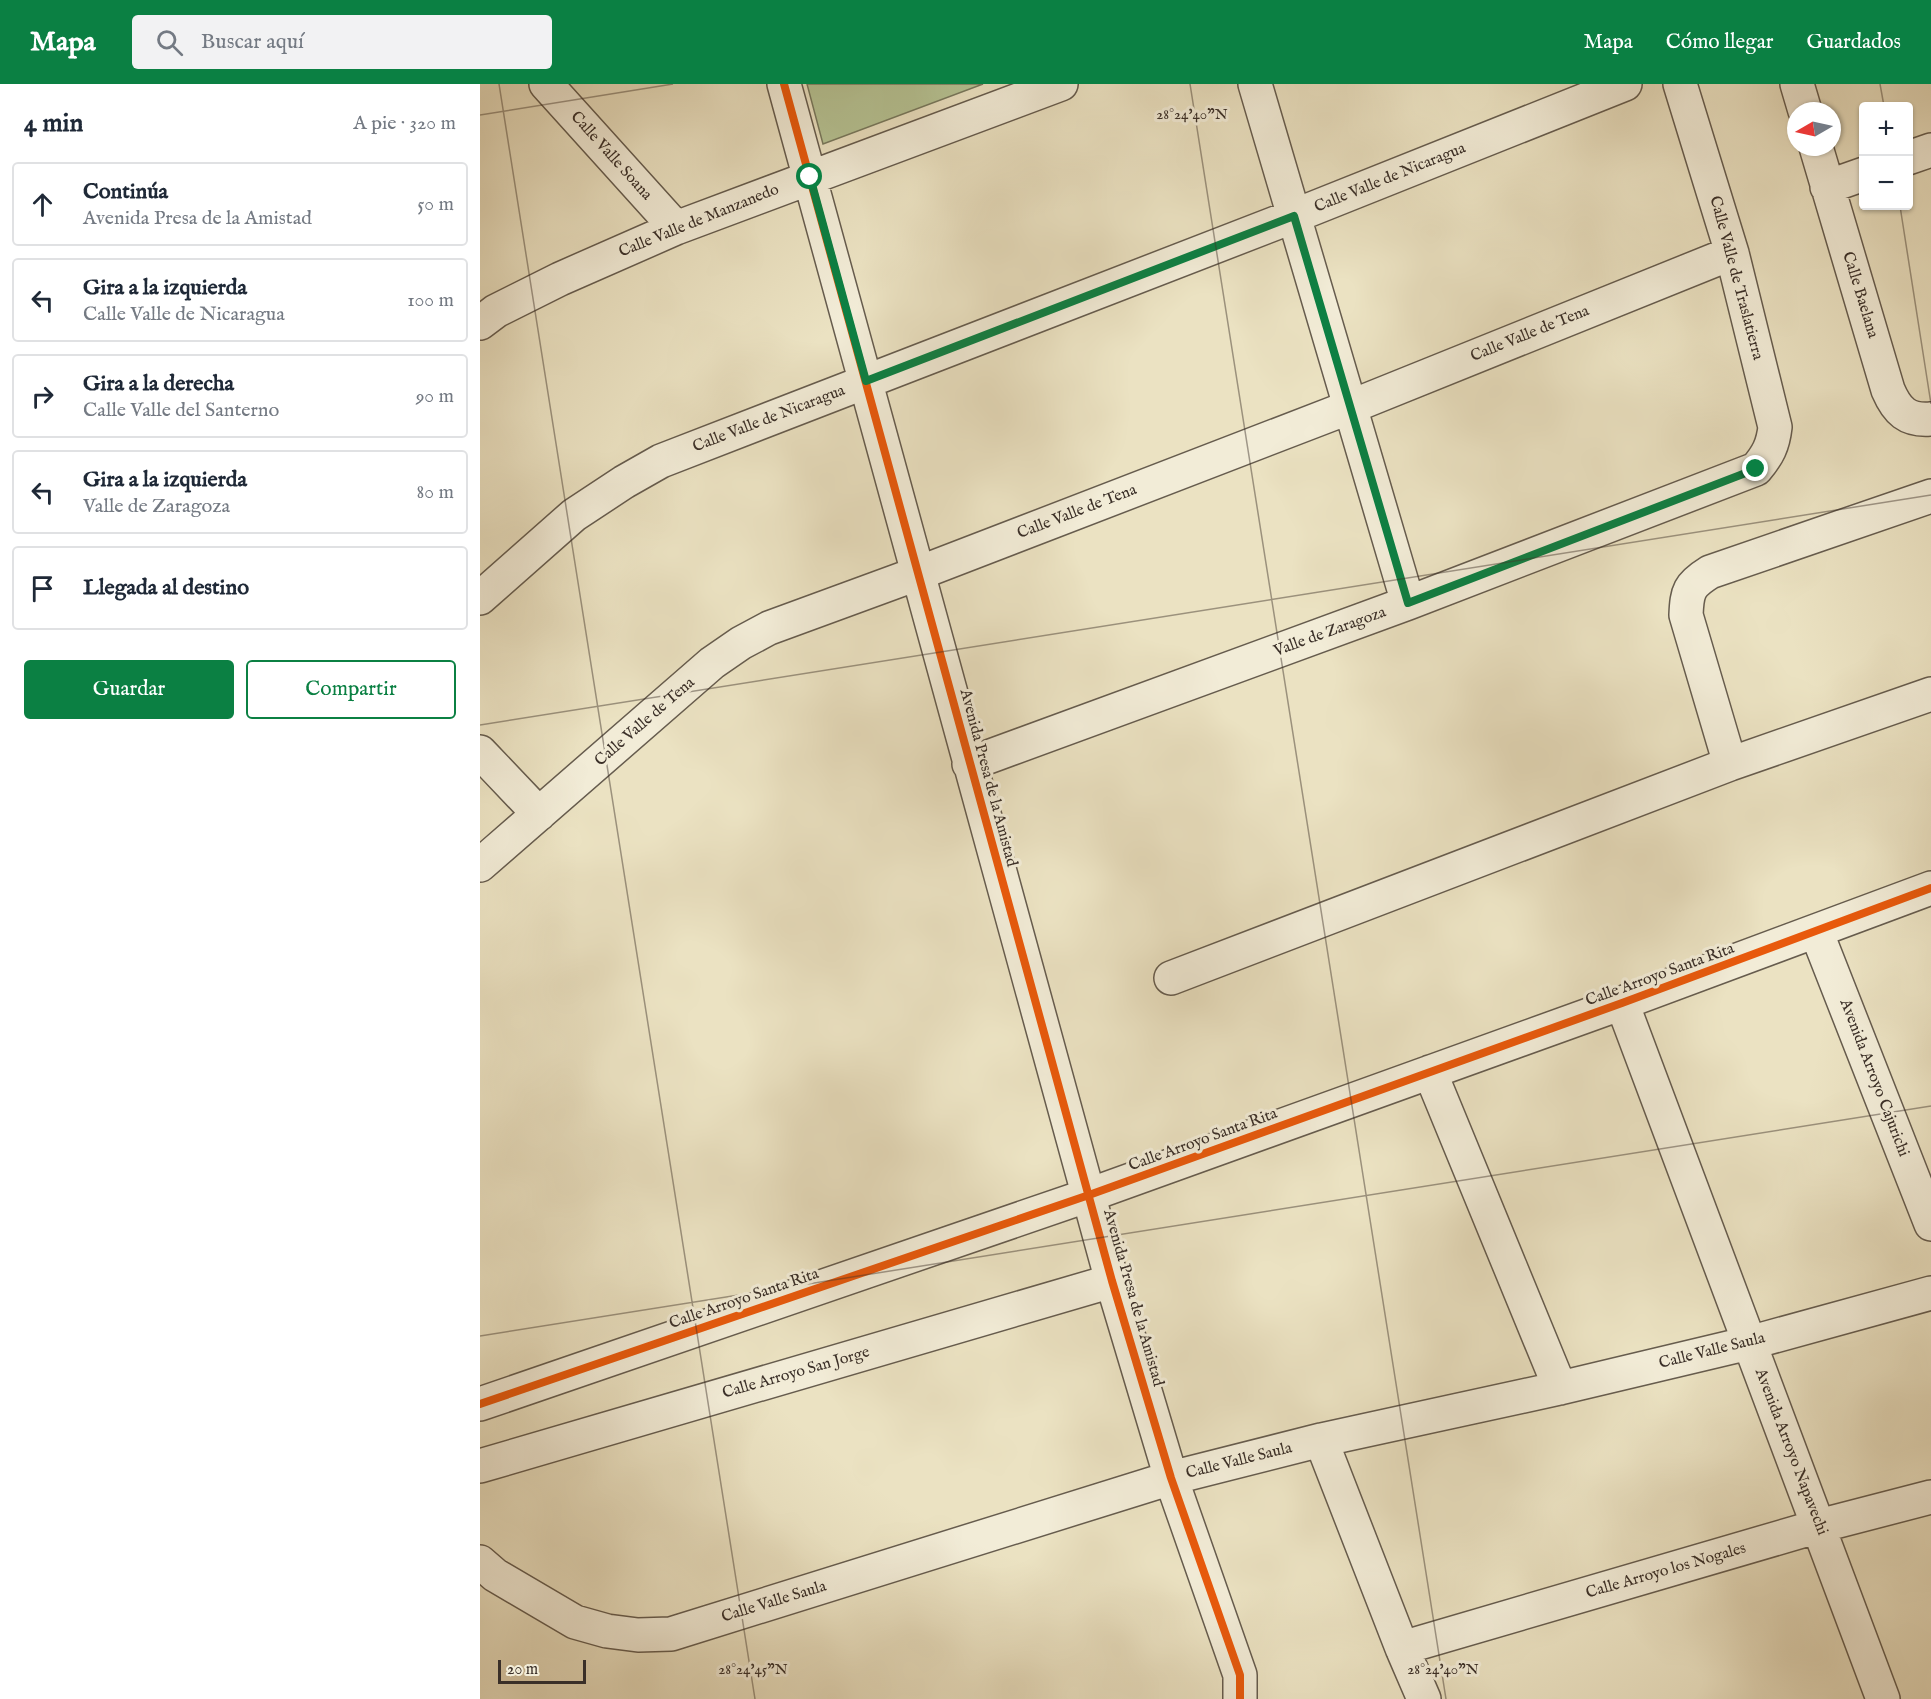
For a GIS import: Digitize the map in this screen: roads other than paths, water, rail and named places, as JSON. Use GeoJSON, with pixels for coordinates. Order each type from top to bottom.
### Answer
{"type":"FeatureCollection","features":[{"type":"Feature","properties":{"kind":"street","name":"Calle Valle Soana"},"geometry":{"type":"LineString","coordinates":[[546,84],[676,228]]}},
{"type":"Feature","properties":{"kind":"street","name":"Avenida Presa de la Amistad"},"geometry":{"type":"LineString","coordinates":[[784,84],[1112,1281],[1171,1478],[1240,1675],[1240,1699]]}},
{"type":"Feature","properties":{"kind":"street","name":"Calle Valle de Manzanedo"},"geometry":{"type":"LineString","coordinates":[[480,323],[496,311],[560,279],[676,228],[1061,84]]}},
{"type":"Feature","properties":{"kind":"street"},"geometry":{"type":"LineString","coordinates":[[1255,84],[1408,603]]}},
{"type":"Feature","properties":{"kind":"street","name":"Calle Valle de Nicaragua"},"geometry":{"type":"LineString","coordinates":[[480,598],[574,515],[661,461],[1294,216],[1626,84]]}},
{"type":"Feature","properties":{"kind":"street","name":"Calle Valle de Traslatierra"},"geometry":{"type":"LineString","coordinates":[[1680,84],[1732,253],[1774,427],[1773,441],[1768,455],[1756,469]]}},
{"type":"Feature","properties":{"kind":"street"},"geometry":{"type":"LineString","coordinates":[[1797,84],[1802,102]]}},
{"type":"Feature","properties":{"kind":"street"},"geometry":{"type":"LineString","coordinates":[[1913,156],[1931,150]]}},
{"type":"Feature","properties":{"kind":"street","name":"Calle Baelana"},"geometry":{"type":"LineString","coordinates":[[1818,156],[1888,390],[1896,407],[1908,417],[1930,420]]}},
{"type":"Feature","properties":{"kind":"street"},"geometry":{"type":"LineString","coordinates":[[1827,187],[1859,175]]}},
{"type":"Feature","properties":{"kind":"street","name":"Calle Valle de Tena"},"geometry":{"type":"LineString","coordinates":[[480,865],[712,663],[741,643],[769,628],[919,573],[1350,407],[1732,253]]}},
{"type":"Feature","properties":{"kind":"street","name":"Valle de Zaragoza"},"geometry":{"type":"LineString","coordinates":[[969,764],[1408,603],[1756,469]]}},
{"type":"Feature","properties":{"kind":"street"},"geometry":{"type":"LineString","coordinates":[[1730,764],[1686,615],[1687,594],[1696,581],[1710,572],[1931,496]]}},
{"type":"Feature","properties":{"kind":"street"},"geometry":{"type":"LineString","coordinates":[[1171,978],[1730,764],[1931,693]]}},
{"type":"Feature","properties":{"kind":"street"},"geometry":{"type":"LineString","coordinates":[[480,752],[539,814]]}},
{"type":"Feature","properties":{"kind":"street","name":"Calle Arroyo Santa Rita"},"geometry":{"type":"LineString","coordinates":[[480,1404],[1089,1195],[1622,1003],[1931,888]]}},
{"type":"Feature","properties":{"kind":"street","name":"Avenida Arroyo Cajurichi"},"geometry":{"type":"LineString","coordinates":[[1816,931],[1931,1224]]}},
{"type":"Feature","properties":{"kind":"street","name":"Avenida Arroyo Napavechi"},"geometry":{"type":"LineString","coordinates":[[1622,1003],[1883,1699]]}},
{"type":"Feature","properties":{"kind":"street"},"geometry":{"type":"LineString","coordinates":[[1430,1072],[1560,1388]]}},
{"type":"Feature","properties":{"kind":"street","name":"Calle Arroyo San Jorge"},"geometry":{"type":"LineString","coordinates":[[480,1466],[1112,1281]]}},
{"type":"Feature","properties":{"kind":"street","name":"Calle Valle Saula"},"geometry":{"type":"LineString","coordinates":[[487,1569],[575,1622],[607,1631],[638,1635],[671,1634],[1171,1478],[1321,1440],[1560,1388],[1749,1342],[1931,1293]]}},
{"type":"Feature","properties":{"kind":"street"},"geometry":{"type":"LineString","coordinates":[[1321,1440],[1424,1699]]}},
{"type":"Feature","properties":{"kind":"street","name":"Calle Arroyo los Nogales"},"geometry":{"type":"LineString","coordinates":[[1402,1648],[1819,1526],[1931,1497]]}}]}
